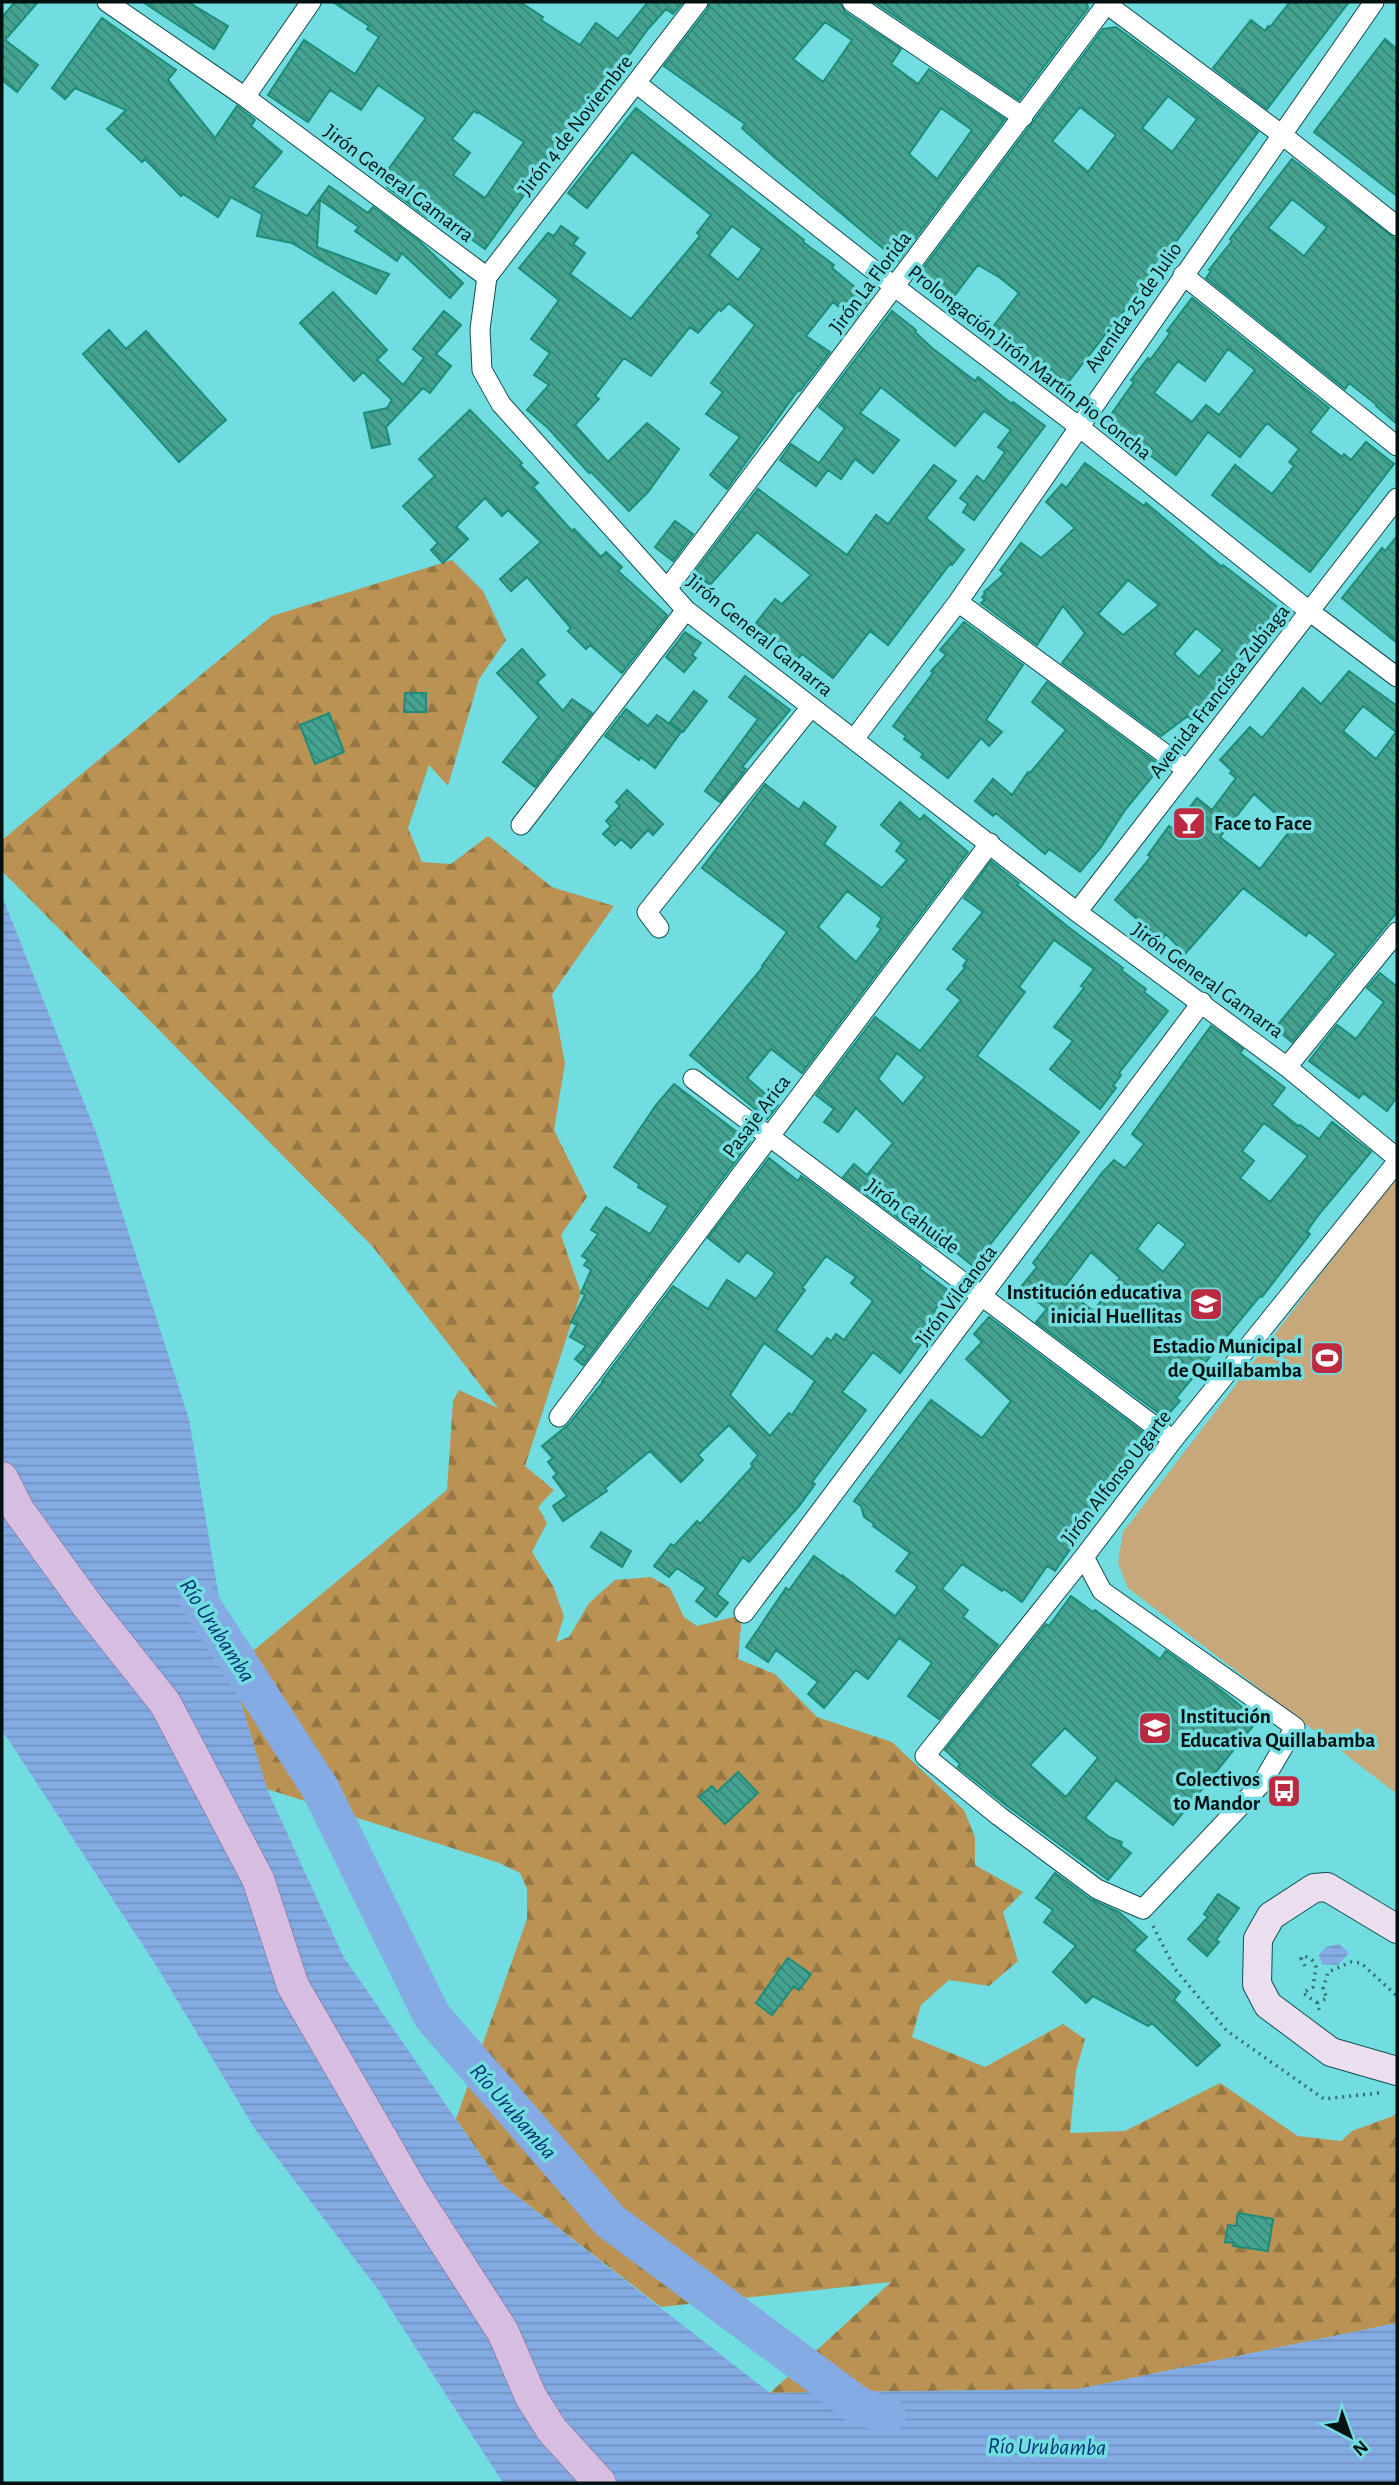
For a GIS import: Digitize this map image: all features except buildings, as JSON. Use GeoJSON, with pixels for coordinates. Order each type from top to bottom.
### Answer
{"type":"FeatureCollection","features":[{"type":"Feature","properties":{"kind":"main road"},"geometry":{"type":"LineString","coordinates":[[2,1478],[19,1511],[87,1605],[165,1703],[258,1879],[299,1997],[412,2191],[503,2332],[531,2398],[552,2430],[600,2483]]}},
{"type":"Feature","properties":{"kind":"street"},"geometry":{"type":"LineString","coordinates":[[245,97],[311,2]]}},
{"type":"Feature","properties":{"kind":"street","name":"Jirón 4 de Noviembre"},"geometry":{"type":"LineString","coordinates":[[487,277],[698,2]]}},
{"type":"Feature","properties":{"kind":"street"},"geometry":{"type":"LineString","coordinates":[[852,2],[1023,117]]}},
{"type":"Feature","properties":{"kind":"street","name":"Avenida 25 de Julio"},"geometry":{"type":"LineString","coordinates":[[854,739],[958,602],[1374,2]]}},
{"type":"Feature","properties":{"kind":"street"},"geometry":{"type":"LineString","coordinates":[[1106,3],[1281,134],[1397,226]]}},
{"type":"Feature","properties":{"kind":"street","name":"Jirón La Florida"},"geometry":{"type":"LineString","coordinates":[[667,589],[1106,3]]}},
{"type":"Feature","properties":{"kind":"street","name":"Jirón General Gamarra"},"geometry":{"type":"LineString","coordinates":[[114,4],[245,97],[487,277],[480,329],[482,370],[501,404],[686,610],[1077,912],[1287,1067],[1397,1160]]}},
{"type":"Feature","properties":{"kind":"street","name":"Prolongación Jirón Martín Pio Concha"},"geometry":{"type":"LineString","coordinates":[[636,83],[895,287],[1078,426],[1309,611],[1397,677]]}},
{"type":"Feature","properties":{"kind":"street"},"geometry":{"type":"LineString","coordinates":[[1183,275],[1397,446]]}},
{"type":"Feature","properties":{"kind":"street","name":"Avenida Francisca Zubiaga"},"geometry":{"type":"LineString","coordinates":[[1077,912],[1397,498]]}},
{"type":"Feature","properties":{"kind":"street"},"geometry":{"type":"LineString","coordinates":[[958,602],[1187,770]]}},
{"type":"Feature","properties":{"kind":"street"},"geometry":{"type":"LineString","coordinates":[[521,825],[686,610]]}},
{"type":"Feature","properties":{"kind":"street"},"geometry":{"type":"LineString","coordinates":[[659,928],[647,912],[811,707]]}},
{"type":"Feature","properties":{"kind":"street","name":"Pasaje Arica"},"geometry":{"type":"LineString","coordinates":[[559,1417],[989,843]]}},
{"type":"Feature","properties":{"kind":"street"},"geometry":{"type":"LineString","coordinates":[[1287,1067],[1397,932]]}},
{"type":"Feature","properties":{"kind":"street","name":"Jirón Vilcanota"},"geometry":{"type":"LineString","coordinates":[[744,1613],[1202,1002]]}},
{"type":"Feature","properties":{"kind":"street","name":"Jirón Cahuide"},"geometry":{"type":"LineString","coordinates":[[693,1079],[1172,1440]]}},
{"type":"Feature","properties":{"kind":"street","name":"Jirón Alfonso Ugarte"},"geometry":{"type":"LineString","coordinates":[[1143,1909],[1097,1889],[999,1816],[925,1756],[1084,1558],[1172,1440],[1397,1160]]}},
{"type":"Feature","properties":{"kind":"street"},"geometry":{"type":"LineString","coordinates":[[1084,1558],[1102,1591],[1295,1727],[1262,1783],[1143,1909]]}},
{"type":"Feature","properties":{"kind":"street"},"geometry":{"type":"LineString","coordinates":[[1391,2082],[1331,2052],[1268,2006],[1257,1984],[1258,1939],[1272,1916],[1314,1888],[1327,1887],[1397,1929]]}},
{"type":"Feature","properties":{"kind":"path"},"geometry":{"type":"LineString","coordinates":[[1143,1909],[1175,1969],[1227,2031],[1324,2099],[1391,2082]]}},
{"type":"Feature","properties":{"kind":"path"},"geometry":{"type":"LineString","coordinates":[[1305,1966],[1301,1958],[1305,1956],[1312,1959],[1316,1967],[1313,1987]]}},
{"type":"Feature","properties":{"kind":"path"},"geometry":{"type":"LineString","coordinates":[[1317,2003],[1327,1998],[1324,1989],[1328,1972],[1351,1962],[1361,1963],[1396,1996]]}},
{"type":"Feature","properties":{"kind":"shaded area","name":"Estadio Municipal de Quillabamba"},"geometry":{"type":"Polygon","coordinates":[[[1393,1180],[1397,1184],[1397,1794],[1128,1588],[1118,1563],[1123,1532],[1393,1180]]]}},
{"type":"Feature","properties":{"kind":"green space"},"geometry":{"type":"Polygon","coordinates":[[[452,560],[483,591],[506,640],[479,679],[448,786],[429,765],[408,828],[422,862],[451,864],[488,836],[552,887],[614,906],[552,994],[565,1063],[554,1130],[587,1197],[561,1235],[581,1293],[525,1466],[554,1490],[538,1507],[547,1523],[532,1552],[553,1586],[564,1616],[556,1642],[569,1637],[589,1603],[615,1580],[651,1577],[670,1588],[684,1617],[697,1626],[742,1615],[738,1659],[775,1674],[817,1717],[892,1742],[964,1810],[975,1837],[975,1865],[1023,1892],[1003,1912],[1018,1961],[989,1986],[949,1980],[921,2005],[912,2037],[985,2067],[1063,2024],[1085,2039],[1076,2071],[1070,2133],[1125,2131],[1220,2083],[1298,2136],[1341,2141],[1352,2131],[1393,2116],[1397,2112],[1397,2323],[1079,2389],[770,2393],[891,2282],[661,2307],[500,2183],[456,2119],[527,1919],[527,1889],[520,1873],[499,1863],[267,1789],[231,1669],[447,1490],[453,1401],[459,1390],[498,1408],[373,1247],[2,871],[2,840],[272,616],[452,560]]]}},
{"type":"Feature","properties":{"kind":"water"},"geometry":{"type":"Polygon","coordinates":[[[2,896],[97,1135],[189,1419],[231,1669],[267,1789],[343,1956],[500,2183],[770,2393],[1079,2389],[1397,2323],[1397,2483],[503,2483],[377,2288],[255,2129],[157,1967],[2,1730],[2,896]]]}},
{"type":"Feature","properties":{"kind":"water"},"geometry":{"type":"Polygon","coordinates":[[[1339,1944],[1349,1953],[1338,1965],[1322,1964],[1319,1955],[1326,1947],[1339,1944]]]}},
{"type":"Feature","properties":{"kind":"waterway","name":"Río Urubamba"},"geometry":{"type":"LineString","coordinates":[[199,1601],[320,1788],[432,2016],[610,2221],[859,2406],[887,2415]]}},
{"type":"Feature","properties":{"kind":"place","name":"Face to Face"},"geometry":{"type":"Point","coordinates":[1189,823]}},
{"type":"Feature","properties":{"kind":"place","name":"Institución educativa inicial Huellitas"},"geometry":{"type":"Point","coordinates":[1206,1304]}},
{"type":"Feature","properties":{"kind":"place","name":"Estadio Municipal de Quillabamba"},"geometry":{"type":"Point","coordinates":[1327,1358]}},
{"type":"Feature","properties":{"kind":"place","name":"Institución Educativa Quillabamba"},"geometry":{"type":"Point","coordinates":[1155,1728]}},
{"type":"Feature","properties":{"kind":"place","name":"Colectivos to Mandor"},"geometry":{"type":"Point","coordinates":[1284,1791]}}]}
